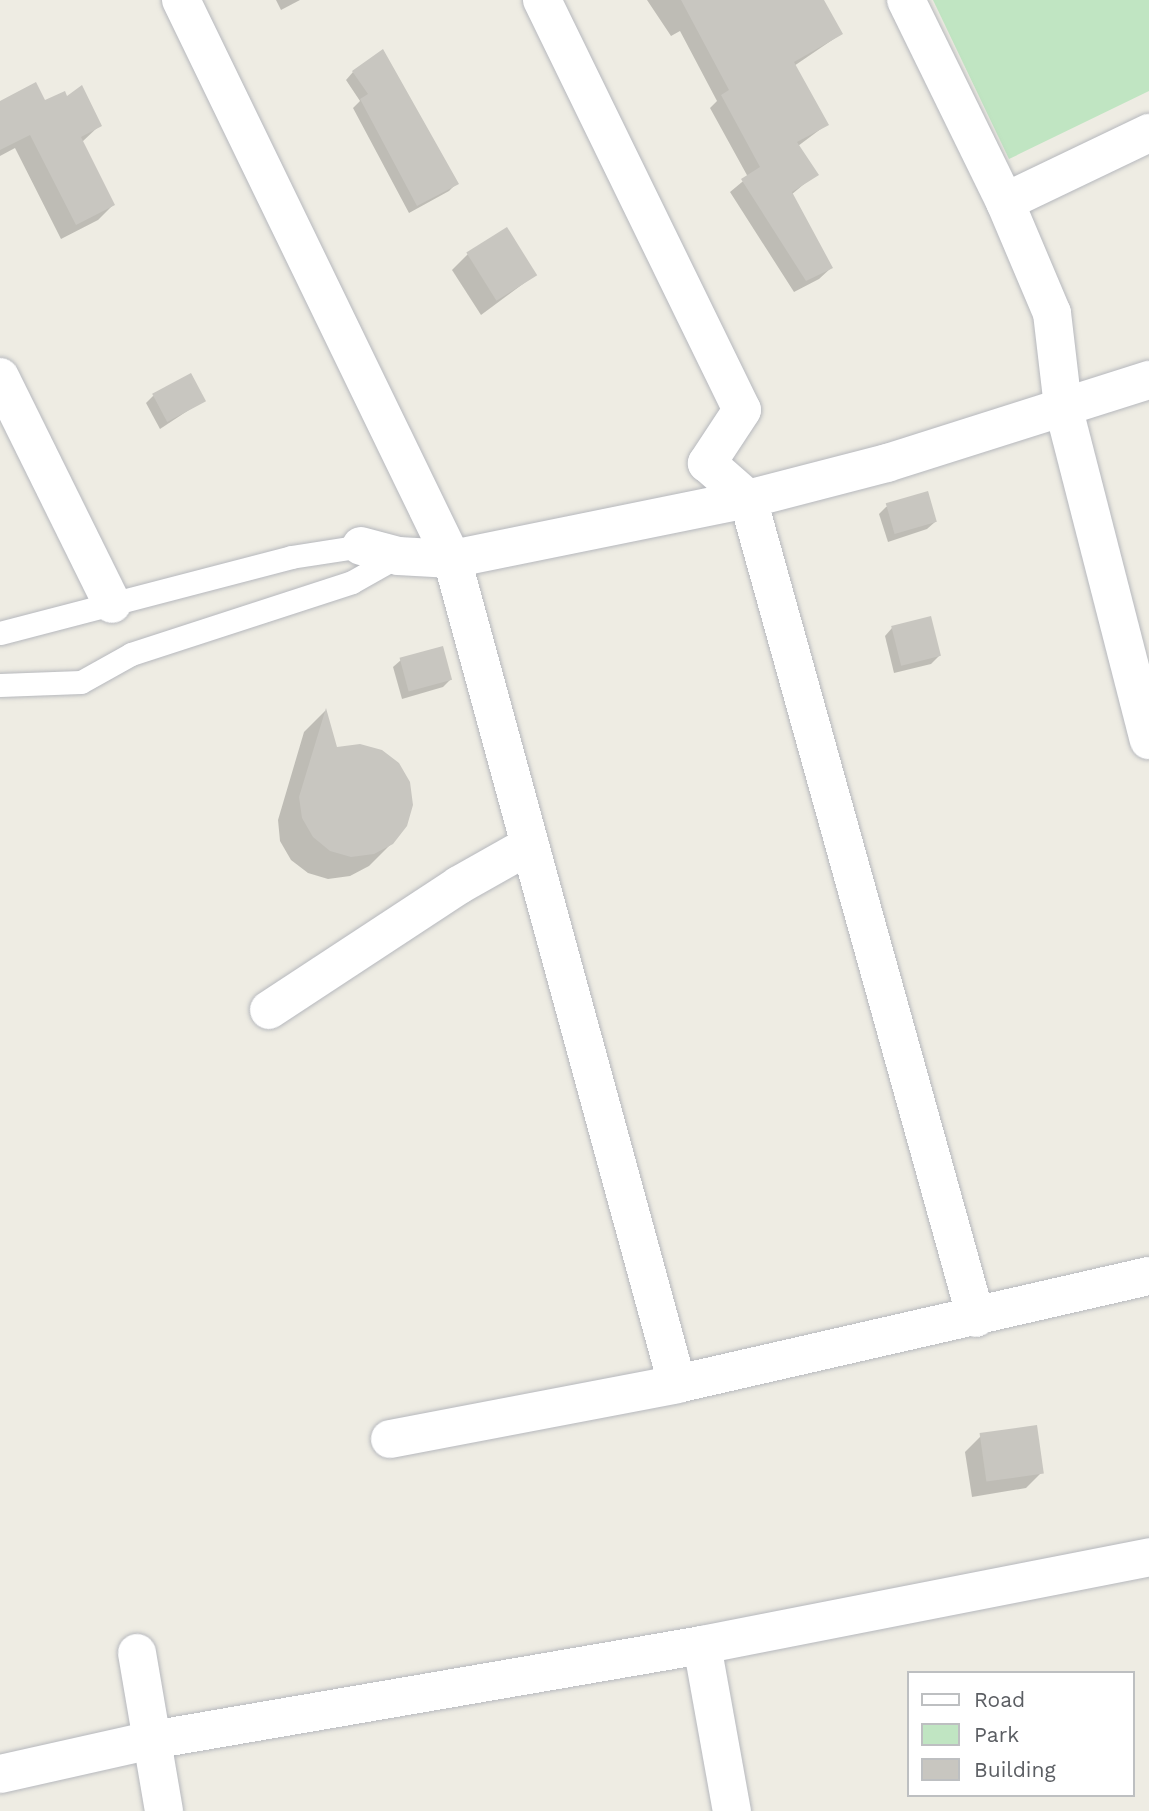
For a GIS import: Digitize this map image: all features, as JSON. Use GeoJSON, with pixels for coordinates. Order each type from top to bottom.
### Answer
{"type":"FeatureCollection","features":[{"type":"Feature","properties":{"kind":"street"},"geometry":{"type":"LineString","coordinates":[[181,0],[453,559],[677,1384]]}},
{"type":"Feature","properties":{"kind":"street"},"geometry":{"type":"LineString","coordinates":[[542,0],[742,410],[706,463],[748,499],[976,1318]]}},
{"type":"Feature","properties":{"kind":"street"},"geometry":{"type":"LineString","coordinates":[[906,0],[1005,202],[1052,313],[1063,406],[1149,740]]}},
{"type":"Feature","properties":{"kind":"street"},"geometry":{"type":"LineString","coordinates":[[1005,202],[1149,133]]}},
{"type":"Feature","properties":{"kind":"street"},"geometry":{"type":"LineString","coordinates":[[0,377],[112,604]]}},
{"type":"Feature","properties":{"kind":"street"},"geometry":{"type":"LineString","coordinates":[[361,547],[398,556],[453,559],[748,499],[887,463],[1149,380]]}},
{"type":"Feature","properties":{"kind":"street"},"geometry":{"type":"LineString","coordinates":[[268,1010],[459,885],[530,845]]}},
{"type":"Feature","properties":{"kind":"street"},"geometry":{"type":"LineString","coordinates":[[390,1440],[677,1384],[976,1318],[1149,1276]]}},
{"type":"Feature","properties":{"kind":"street"},"geometry":{"type":"LineString","coordinates":[[0,1774],[152,1740],[702,1645],[1149,1558]]}},
{"type":"Feature","properties":{"kind":"street"},"geometry":{"type":"LineString","coordinates":[[702,1645],[732,1811]]}},
{"type":"Feature","properties":{"kind":"street"},"geometry":{"type":"LineString","coordinates":[[137,1653],[164,1811]]}},
{"type":"Feature","properties":{"kind":"lane"},"geometry":{"type":"LineString","coordinates":[[0,633],[291,557],[361,547]]}},
{"type":"Feature","properties":{"kind":"lane"},"geometry":{"type":"LineString","coordinates":[[0,685],[60,686],[81,682],[131,654],[352,582],[398,556]]}},
{"type":"Feature","properties":{"kind":"green space"},"geometry":{"type":"Polygon","coordinates":[[[933,0],[1149,0],[1149,91],[1009,159],[933,0]]]}},
{"type":"Feature","properties":{"kind":"building"},"geometry":{"type":"Polygon","coordinates":[[[681,0],[824,0],[843,34],[794,62],[829,125],[797,142],[819,175],[792,192],[833,268],[806,281],[741,179],[760,167],[721,95],[729,90],[681,0]]]}},
{"type":"Feature","properties":{"kind":"building"},"geometry":{"type":"Polygon","coordinates":[[[383,49],[459,184],[417,206],[360,99],[368,94],[352,71],[383,49]]]}},
{"type":"Feature","properties":{"kind":"building"},"geometry":{"type":"Polygon","coordinates":[[[36,82],[45,100],[65,91],[67,96],[82,85],[102,126],[81,137],[115,205],[76,225],[30,135],[0,150],[0,101],[36,82]]]}},
{"type":"Feature","properties":{"kind":"building"},"geometry":{"type":"Polygon","coordinates":[[[507,227],[537,275],[496,301],[466,252],[507,227]]]}},
{"type":"Feature","properties":{"kind":"building"},"geometry":{"type":"Polygon","coordinates":[[[191,373],[206,401],[167,422],[152,394],[191,373]]]}},
{"type":"Feature","properties":{"kind":"building"},"geometry":{"type":"Polygon","coordinates":[[[928,491],[937,522],[895,534],[886,503],[928,491]]]}},
{"type":"Feature","properties":{"kind":"building"},"geometry":{"type":"Polygon","coordinates":[[[931,616],[941,656],[901,666],[891,626],[931,616]]]}},
{"type":"Feature","properties":{"kind":"building"},"geometry":{"type":"Polygon","coordinates":[[[443,646],[452,680],[409,691],[400,658],[443,646]]]}},
{"type":"Feature","properties":{"kind":"building"},"geometry":{"type":"Polygon","coordinates":[[[326,708],[337,747],[360,744],[382,750],[399,763],[410,782],[413,805],[407,826],[393,844],[374,854],[351,857],[330,851],[313,837],[302,818],[299,797],[326,708]]]}},
{"type":"Feature","properties":{"kind":"building"},"geometry":{"type":"Polygon","coordinates":[[[1037,1425],[1044,1474],[986,1482],[980,1433],[1037,1425]]]}}]}
